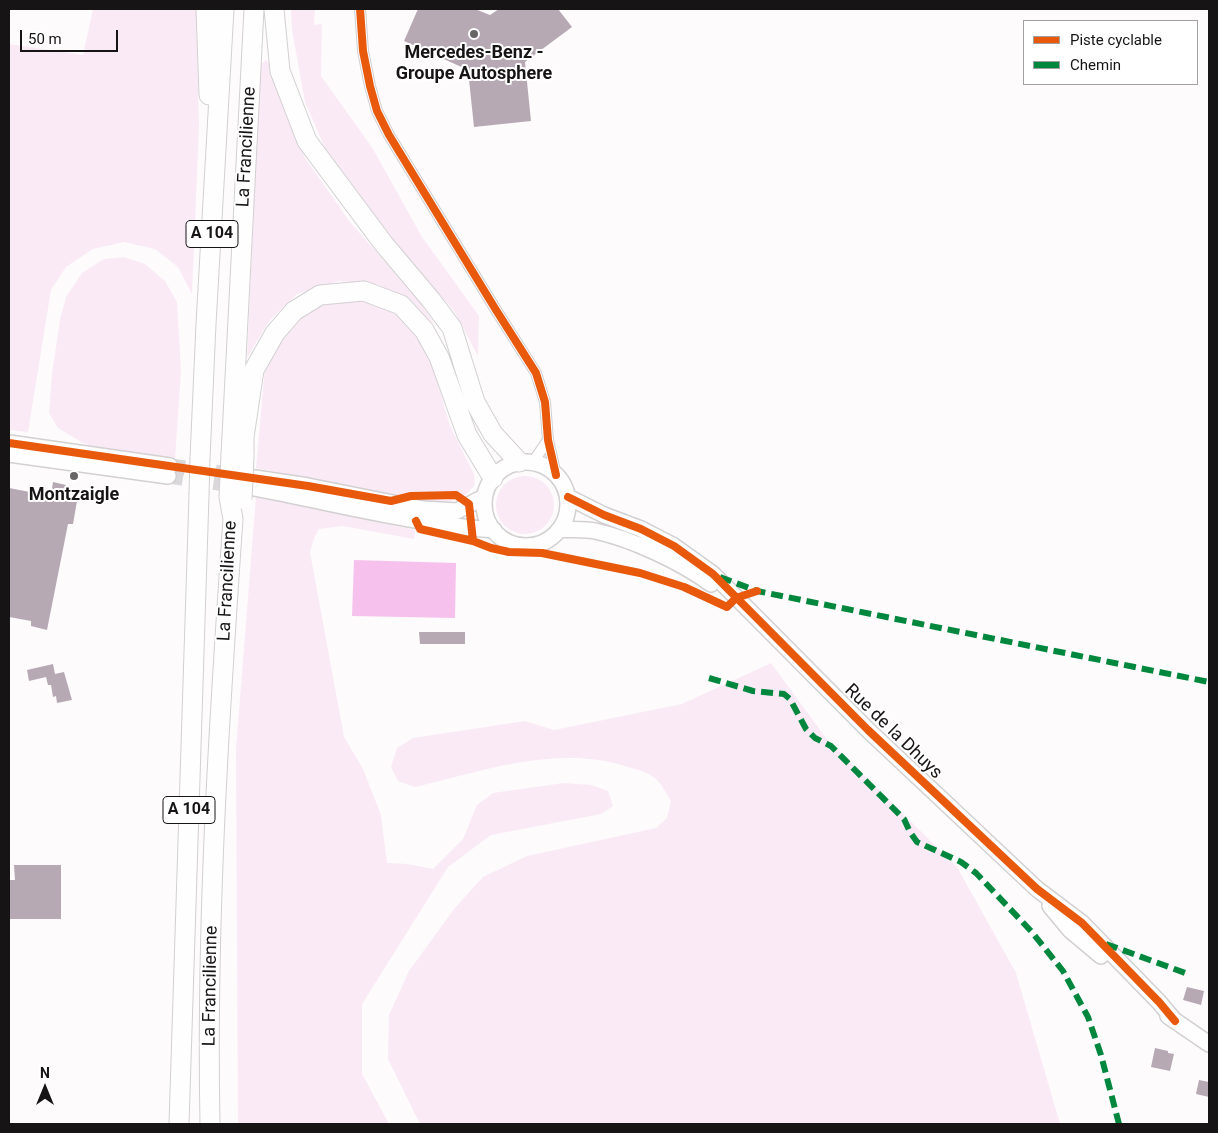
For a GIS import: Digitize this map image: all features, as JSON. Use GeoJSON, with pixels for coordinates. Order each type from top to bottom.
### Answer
{"type":"FeatureCollection","features":[{"type":"Feature","properties":{"kind":"highway"},"geometry":{"type":"LineString","coordinates":[[206,9],[209,102],[218,125]]}},
{"type":"Feature","properties":{"kind":"highway","name":"La Francilienne"},"geometry":{"type":"LineString","coordinates":[[179,1124],[200,458],[224,9]]}},
{"type":"Feature","properties":{"kind":"highway","name":"La Francilienne"},"geometry":{"type":"LineString","coordinates":[[237,456],[254,9]]}},
{"type":"Feature","properties":{"kind":"highway"},"geometry":{"type":"LineString","coordinates":[[274,9],[280,71],[307,142],[382,243],[431,300],[452,328],[475,402],[492,434],[526,462]]}},
{"type":"Feature","properties":{"kind":"highway"},"geometry":{"type":"LineString","coordinates":[[245,491],[237,456],[244,436],[254,370],[274,333],[294,311],[320,295],[364,291],[401,305],[424,330],[439,357],[467,435],[493,478]]}},
{"type":"Feature","properties":{"kind":"highway","name":"La Francilienne"},"geometry":{"type":"LineString","coordinates":[[210,1124],[213,872],[221,693],[233,519],[245,491]]}},
{"type":"Feature","properties":{"kind":"main road"},"geometry":{"type":"LineString","coordinates":[[9,443],[169,471],[9,454]]}},
{"type":"Feature","properties":{"kind":"main road"},"geometry":{"type":"LineString","coordinates":[[526,462],[546,466],[556,474],[564,485],[568,498],[567,514],[560,529],[544,542],[531,545],[517,545],[504,540],[487,520],[484,509],[487,487],[493,478],[500,470],[509,465],[526,462]]}},
{"type":"Feature","properties":{"kind":"main road"},"geometry":{"type":"LineString","coordinates":[[245,491],[308,486],[424,509],[457,511],[484,498]]}},
{"type":"Feature","properties":{"kind":"main road"},"geometry":{"type":"LineString","coordinates":[[245,491],[327,502],[416,521],[494,530]]}},
{"type":"Feature","properties":{"kind":"main road","name":"Rue de la Dhuys"},"geometry":{"type":"LineString","coordinates":[[568,498],[604,515],[641,529],[674,546],[713,574],[868,730],[1036,889],[1070,930],[1092,948],[1152,1006],[1209,1044]]}},
{"type":"Feature","properties":{"kind":"main road","name":"Rue de la Dhuys"},"geometry":{"type":"LineString","coordinates":[[560,529],[594,531],[645,547],[702,578],[749,612]]}},
{"type":"Feature","properties":{"kind":"street"},"geometry":{"type":"LineString","coordinates":[[360,9],[363,50],[377,112],[536,373],[545,402],[548,440],[556,474]]}},
{"type":"Feature","properties":{"kind":"street"},"geometry":{"type":"LineString","coordinates":[[526,462],[548,440]]}},
{"type":"Feature","properties":{"kind":"shaded area"},"geometry":{"type":"Polygon","coordinates":[[[93,9],[196,9],[199,126],[192,294],[178,267],[155,249],[124,242],[93,249],[66,267],[51,290],[28,432],[9,430],[9,44],[83,55],[93,9]]]}},
{"type":"Feature","properties":{"kind":"shaded area"},"geometry":{"type":"Polygon","coordinates":[[[291,9],[315,9],[314,25],[322,24],[321,76],[373,149],[422,237],[479,316],[478,356],[454,311],[404,254],[325,148],[305,102],[292,30],[291,9]]]}},
{"type":"Feature","properties":{"kind":"shaded area"},"geometry":{"type":"Polygon","coordinates":[[[266,60],[270,64],[290,124],[305,158],[350,222],[419,301],[436,326],[416,308],[380,285],[339,281],[297,294],[269,321],[247,358],[260,65],[266,60]]]}},
{"type":"Feature","properties":{"kind":"shaded area"},"geometry":{"type":"Polygon","coordinates":[[[124,257],[145,264],[165,281],[177,302],[181,371],[175,459],[98,449],[81,442],[58,428],[49,413],[52,374],[60,320],[66,297],[82,273],[104,259],[124,257]]]}},
{"type":"Feature","properties":{"kind":"shaded area"},"geometry":{"type":"Polygon","coordinates":[[[341,300],[372,301],[403,315],[421,338],[432,365],[450,426],[474,474],[475,484],[462,497],[434,503],[256,468],[265,367],[283,332],[312,308],[341,300]]]}},
{"type":"Feature","properties":{"kind":"shaded area"},"geometry":{"type":"Polygon","coordinates":[[[525,476],[541,481],[549,489],[554,505],[549,521],[541,529],[525,534],[509,529],[501,521],[496,505],[501,489],[509,481],[525,476]]]}},
{"type":"Feature","properties":{"kind":"shaded area"},"geometry":{"type":"Polygon","coordinates":[[[256,496],[415,530],[414,539],[343,526],[319,529],[310,552],[344,737],[363,769],[381,815],[387,863],[407,864],[433,869],[463,839],[477,805],[493,793],[564,783],[591,785],[608,791],[613,806],[601,814],[491,835],[448,867],[362,1004],[362,1074],[389,1124],[238,1124],[236,749],[256,496]]]}},
{"type":"Feature","properties":{"kind":"shaded area"},"geometry":{"type":"Polygon","coordinates":[[[354,560],[456,563],[455,618],[352,616],[354,560]]]}},
{"type":"Feature","properties":{"kind":"shaded area"},"geometry":{"type":"Polygon","coordinates":[[[771,663],[826,738],[957,867],[1016,973],[1060,1124],[420,1124],[388,1059],[389,1015],[409,971],[454,909],[483,877],[527,856],[656,828],[667,818],[671,801],[659,782],[645,772],[602,761],[575,758],[521,762],[415,787],[398,781],[391,767],[397,748],[413,738],[525,721],[554,730],[682,704],[771,663]]]}},
{"type":"Feature","properties":{"kind":"building"},"geometry":{"type":"Polygon","coordinates":[[[418,9],[475,9],[490,15],[499,9],[558,9],[572,27],[525,62],[531,121],[474,127],[468,70],[404,41],[418,9]]]}},
{"type":"Feature","properties":{"kind":"building"},"geometry":{"type":"Polygon","coordinates":[[[53,482],[66,485],[63,498],[77,501],[73,524],[68,524],[47,630],[31,626],[31,621],[9,617],[9,488],[51,496],[53,482]]]}},
{"type":"Feature","properties":{"kind":"building"},"geometry":{"type":"Polygon","coordinates":[[[419,632],[465,632],[465,644],[420,644],[419,632]]]}},
{"type":"Feature","properties":{"kind":"building"},"geometry":{"type":"Polygon","coordinates":[[[53,664],[55,674],[64,672],[72,700],[57,703],[56,696],[53,697],[51,685],[48,685],[46,677],[29,681],[27,670],[53,664]]]}},
{"type":"Feature","properties":{"kind":"building"},"geometry":{"type":"Polygon","coordinates":[[[14,865],[61,865],[61,919],[9,919],[9,880],[15,880],[14,865]]]}},
{"type":"Feature","properties":{"kind":"building"},"geometry":{"type":"Polygon","coordinates":[[[1187,987],[1204,991],[1201,1005],[1183,1000],[1187,987]]]}},
{"type":"Feature","properties":{"kind":"building"},"geometry":{"type":"Polygon","coordinates":[[[1155,1048],[1174,1054],[1170,1071],[1151,1067],[1155,1048]]]}},
{"type":"Feature","properties":{"kind":"building"},"geometry":{"type":"Polygon","coordinates":[[[1199,1080],[1209,1082],[1209,1097],[1196,1094],[1199,1080]]]}},
{"type":"Feature","properties":{"kind":"tunnel"},"geometry":{"type":"LineString","coordinates":[[170,466],[236,475]]}},
{"type":"Feature","properties":{"kind":"tunnel"},"geometry":{"type":"LineString","coordinates":[[168,476],[239,486]]}},
{"type":"Feature","properties":{"kind":"marked path"},"geometry":{"type":"LineString","coordinates":[[720,577],[757,591],[1209,682]]}},
{"type":"Feature","properties":{"kind":"marked path"},"geometry":{"type":"LineString","coordinates":[[709,678],[753,691],[784,694],[790,699],[806,729],[815,738],[831,746],[904,819],[917,842],[961,862],[976,873],[1031,931],[1063,971],[1088,1017],[1101,1055],[1119,1124]]}},
{"type":"Feature","properties":{"kind":"marked path"},"geometry":{"type":"LineString","coordinates":[[1106,944],[1188,974]]}},
{"type":"Feature","properties":{"kind":"cycle path"},"geometry":{"type":"LineString","coordinates":[[360,9],[363,51],[377,111],[389,135],[536,373],[545,402],[548,440],[556,475]]}},
{"type":"Feature","properties":{"kind":"cycle path"},"geometry":{"type":"LineString","coordinates":[[9,443],[308,486],[391,501],[411,496],[456,495],[469,504],[473,541],[491,548],[509,552],[542,553],[640,573],[684,587],[727,607],[736,598],[757,591]]}},
{"type":"Feature","properties":{"kind":"cycle path"},"geometry":{"type":"LineString","coordinates":[[568,497],[604,515],[641,529],[674,546],[713,574],[868,730],[1037,889],[1082,923],[1175,1021]]}},
{"type":"Feature","properties":{"kind":"cycle path"},"geometry":{"type":"LineString","coordinates":[[416,521],[420,529],[473,541]]}},
{"type":"Feature","properties":{"kind":"place","name":"Mercedes-Benz - Groupe Autosphere"},"geometry":{"type":"Point","coordinates":[474,34]}},
{"type":"Feature","properties":{"kind":"place","name":"Montzaigle"},"geometry":{"type":"Point","coordinates":[74,476]}}]}
